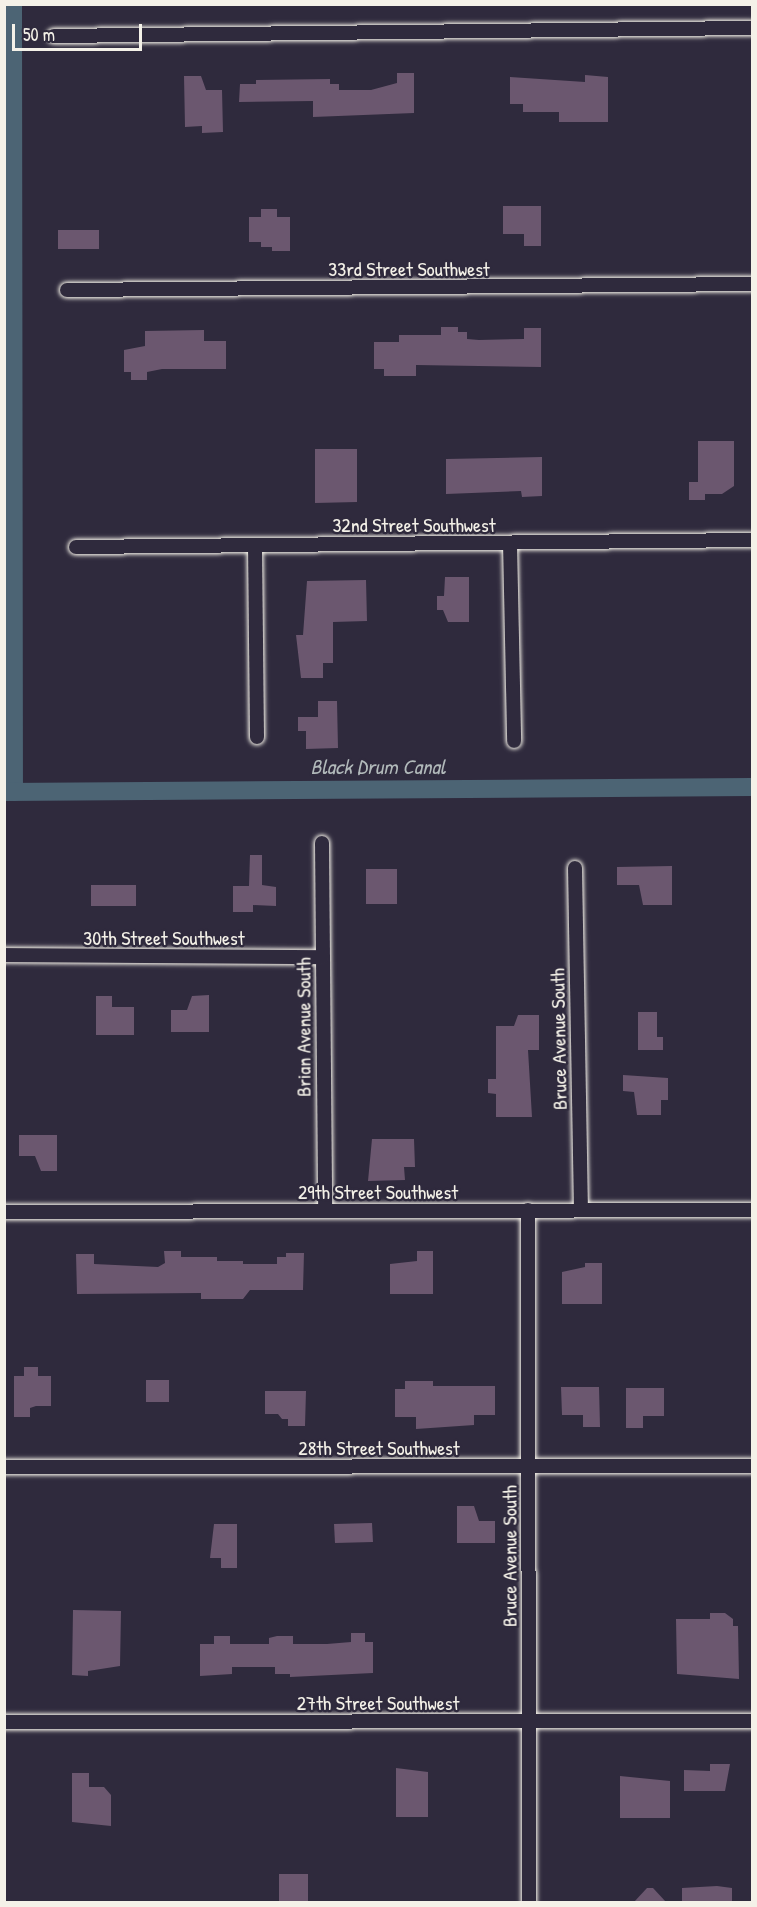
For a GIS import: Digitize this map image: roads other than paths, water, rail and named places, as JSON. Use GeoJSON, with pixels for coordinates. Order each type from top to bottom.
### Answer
{"type":"FeatureCollection","features":[{"type":"Feature","properties":{"kind":"street"},"geometry":{"type":"LineString","coordinates":[[54,36],[753,28]]}},
{"type":"Feature","properties":{"kind":"street","name":"33rd Street Southwest"},"geometry":{"type":"LineString","coordinates":[[67,290],[753,285]]}},
{"type":"Feature","properties":{"kind":"street","name":"32nd Street Southwest"},"geometry":{"type":"LineString","coordinates":[[76,547],[753,540]]}},
{"type":"Feature","properties":{"kind":"street"},"geometry":{"type":"LineString","coordinates":[[510,543],[514,741]]}},
{"type":"Feature","properties":{"kind":"street"},"geometry":{"type":"LineString","coordinates":[[255,545],[257,737]]}},
{"type":"Feature","properties":{"kind":"street","name":"Brian Avenue South"},"geometry":{"type":"LineString","coordinates":[[322,843],[325,1210]]}},
{"type":"Feature","properties":{"kind":"street","name":"Bruce Avenue South"},"geometry":{"type":"LineString","coordinates":[[575,868],[581,1210]]}},
{"type":"Feature","properties":{"kind":"street","name":"30th Street Southwest"},"geometry":{"type":"LineString","coordinates":[[4,956],[322,957]]}},
{"type":"Feature","properties":{"kind":"street","name":"Bruce Avenue South"},"geometry":{"type":"LineString","coordinates":[[528,1210],[529,1902]]}},
{"type":"Feature","properties":{"kind":"street","name":"29th Street Southwest"},"geometry":{"type":"LineString","coordinates":[[4,1212],[753,1210]]}},
{"type":"Feature","properties":{"kind":"street","name":"28th Street Southwest"},"geometry":{"type":"LineString","coordinates":[[4,1467],[753,1466]]}},
{"type":"Feature","properties":{"kind":"street","name":"27th Street Southwest"},"geometry":{"type":"LineString","coordinates":[[4,1722],[753,1721]]}},
{"type":"Feature","properties":{"kind":"waterway"},"geometry":{"type":"LineString","coordinates":[[13,4],[14,792]]}},
{"type":"Feature","properties":{"kind":"waterway","name":"Black Drum Canal"},"geometry":{"type":"LineString","coordinates":[[4,792],[752,787]]}}]}
